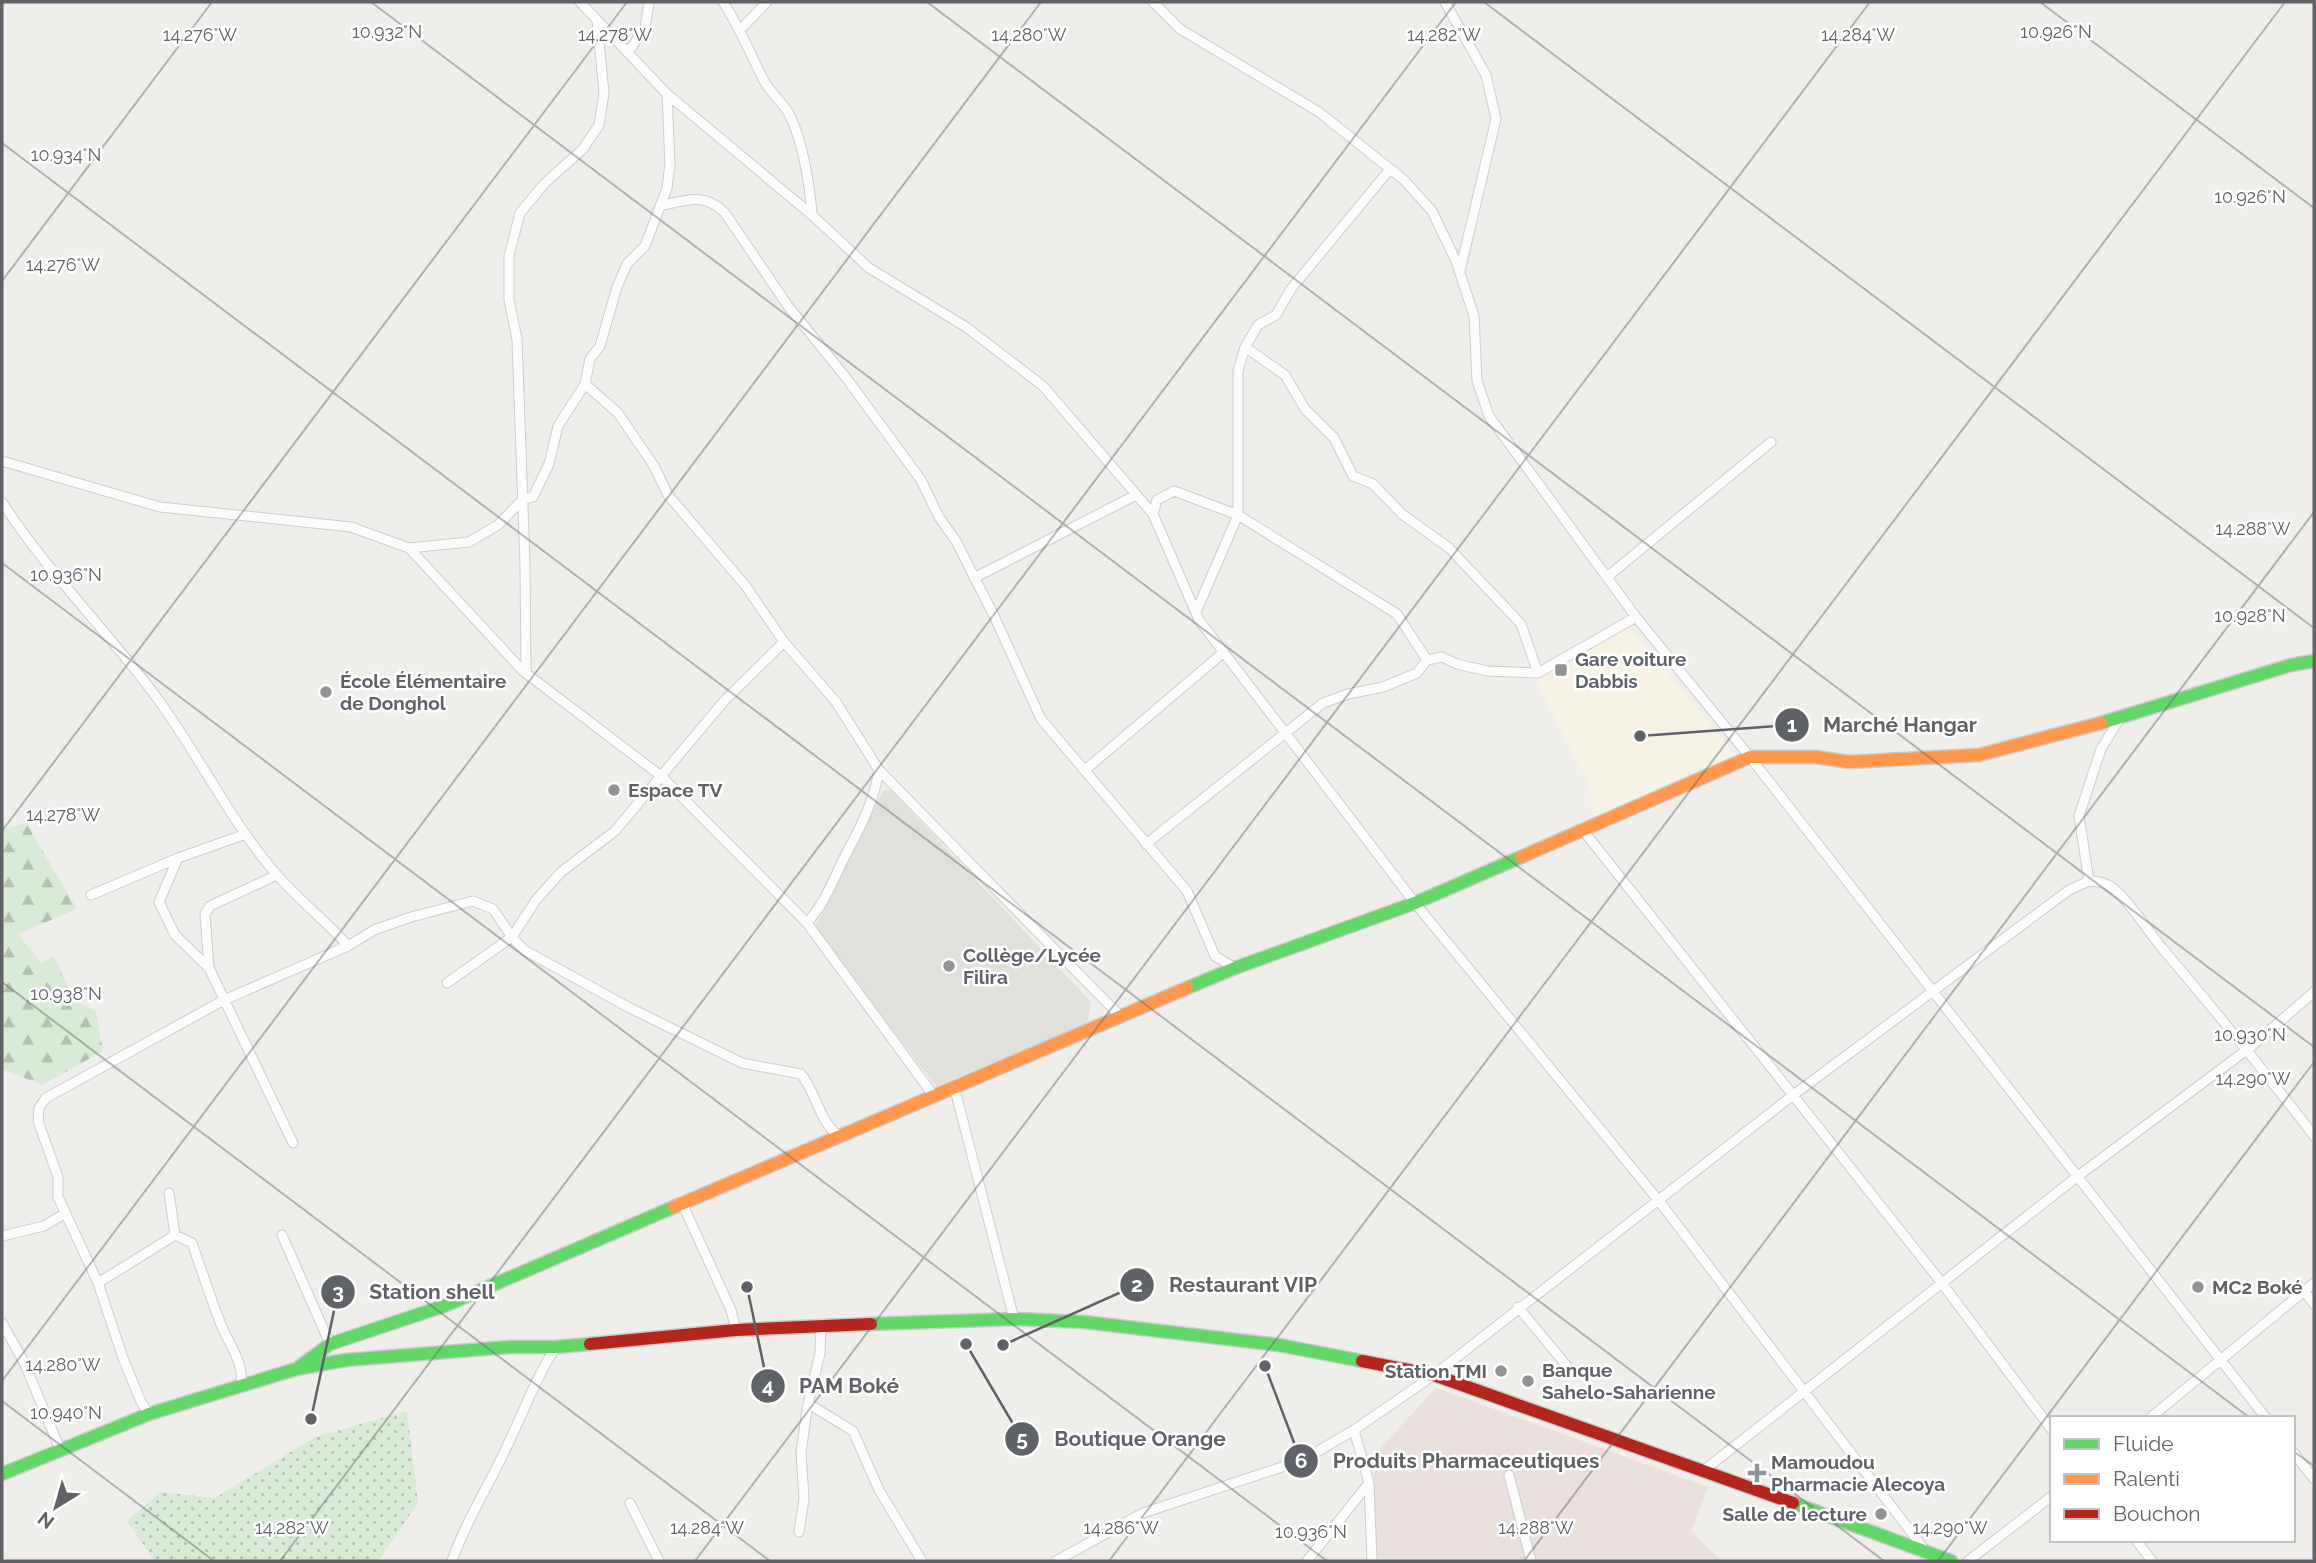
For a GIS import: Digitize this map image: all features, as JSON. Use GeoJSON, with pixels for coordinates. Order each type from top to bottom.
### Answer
{"type":"FeatureCollection","features":[{"type":"Feature","properties":{"kind":"main road"},"geometry":{"type":"LineString","coordinates":[[296,1369],[330,1344],[444,1306],[1120,1016],[1236,968],[1415,903],[1750,757],[1816,757],[1849,762],[1979,755],[2120,718],[2291,665],[2314,661]]}},
{"type":"Feature","properties":{"kind":"main road"},"geometry":{"type":"LineString","coordinates":[[2,1474],[149,1414],[241,1384],[296,1369],[346,1360],[556,1346],[736,1330],[1014,1319],[1096,1323],[1279,1345],[1434,1375],[1951,1561]]}},
{"type":"Feature","properties":{"kind":"street"},"geometry":{"type":"LineString","coordinates":[[580,2],[667,94],[812,215],[869,268],[966,327],[1043,386],[1153,514],[1199,620],[1415,903],[1659,1201],[1926,1550]]}},
{"type":"Feature","properties":{"kind":"street"},"geometry":{"type":"LineString","coordinates":[[629,51],[645,28],[649,2]]}},
{"type":"Feature","properties":{"kind":"street"},"geometry":{"type":"LineString","coordinates":[[723,2],[740,30],[766,85],[787,110],[810,188],[812,215]]}},
{"type":"Feature","properties":{"kind":"street"},"geometry":{"type":"LineString","coordinates":[[740,30],[767,2]]}},
{"type":"Feature","properties":{"kind":"street"},"geometry":{"type":"LineString","coordinates":[[1153,2],[1180,29],[1319,111],[1404,180],[1432,211],[1460,273],[1474,316],[1477,381],[1489,416],[1636,617],[1750,757],[2264,1416]]}},
{"type":"Feature","properties":{"kind":"street"},"geometry":{"type":"LineString","coordinates":[[1445,2],[1486,75],[1496,119],[1460,273]]}},
{"type":"Feature","properties":{"kind":"street"},"geometry":{"type":"LineString","coordinates":[[526,672],[517,339],[509,300],[509,256],[520,213],[545,183],[583,149],[599,125],[604,93],[597,20]]}},
{"type":"Feature","properties":{"kind":"street"},"geometry":{"type":"LineString","coordinates":[[2,461],[160,507],[351,527],[409,548],[469,542],[498,525],[523,499],[533,497],[549,464],[558,426],[585,384],[590,359],[600,346],[617,287],[627,264],[645,246],[667,188],[670,164],[667,94]]}},
{"type":"Feature","properties":{"kind":"street"},"geometry":{"type":"LineString","coordinates":[[1196,612],[1238,515],[1238,371],[1245,347],[1258,326],[1276,316],[1290,289],[1390,169]]}},
{"type":"Feature","properties":{"kind":"street"},"geometry":{"type":"LineString","coordinates":[[660,206],[695,198],[716,203],[725,213],[788,306],[847,379],[921,480],[974,578],[1041,719],[1187,891],[1215,956],[1236,968]]}},
{"type":"Feature","properties":{"kind":"street"},"geometry":{"type":"LineString","coordinates":[[1245,347],[1285,375],[1305,409],[1334,438],[1353,476],[1373,484],[1402,514],[1449,548],[1521,624],[1538,673]]}},
{"type":"Feature","properties":{"kind":"street"},"geometry":{"type":"LineString","coordinates":[[585,384],[618,413],[654,466],[667,495],[744,585],[784,642],[836,702],[879,769],[1120,1016]]}},
{"type":"Feature","properties":{"kind":"street"},"geometry":{"type":"LineString","coordinates":[[1607,577],[1771,442]]}},
{"type":"Feature","properties":{"kind":"street"},"geometry":{"type":"LineString","coordinates":[[1153,514],[1157,499],[1174,491],[1238,515],[1396,614],[1427,660]]}},
{"type":"Feature","properties":{"kind":"street"},"geometry":{"type":"LineString","coordinates":[[974,578],[1136,495]]}},
{"type":"Feature","properties":{"kind":"street"},"geometry":{"type":"LineString","coordinates":[[2,502],[18,526],[158,698],[246,834],[276,874],[331,926],[348,946]]}},
{"type":"Feature","properties":{"kind":"street"},"geometry":{"type":"LineString","coordinates":[[409,548],[526,672],[661,776],[807,923],[934,1096]]}},
{"type":"Feature","properties":{"kind":"street"},"geometry":{"type":"LineString","coordinates":[[1146,844],[1323,703],[1348,694],[1382,687],[1417,673],[1427,660],[1442,657],[1457,664],[1487,671],[1538,673],[1636,617]]}},
{"type":"Feature","properties":{"kind":"street"},"geometry":{"type":"LineString","coordinates":[[447,983],[512,937],[536,900],[561,872],[615,831],[725,700],[784,642]]}},
{"type":"Feature","properties":{"kind":"street"},"geometry":{"type":"LineString","coordinates":[[1085,770],[1224,652]]}},
{"type":"Feature","properties":{"kind":"street"},"geometry":{"type":"LineString","coordinates":[[2089,881],[2080,816],[2101,750],[2120,718]]}},
{"type":"Feature","properties":{"kind":"street"},"geometry":{"type":"LineString","coordinates":[[807,923],[820,908],[859,833],[877,786],[879,769]]}},
{"type":"Feature","properties":{"kind":"street"},"geometry":{"type":"LineString","coordinates":[[1582,829],[1941,1282],[2050,1427]]}},
{"type":"Feature","properties":{"kind":"street"},"geometry":{"type":"LineString","coordinates":[[91,895],[178,858],[246,834]]}},
{"type":"Feature","properties":{"kind":"street"},"geometry":{"type":"LineString","coordinates":[[178,858],[159,902],[175,935],[209,968],[293,1143]]}},
{"type":"Feature","properties":{"kind":"street"},"geometry":{"type":"LineString","coordinates":[[209,968],[205,914],[210,906],[276,874]]}},
{"type":"Feature","properties":{"kind":"street"},"geometry":{"type":"LineString","coordinates":[[1056,1561],[1143,1513],[1303,1460],[1354,1430],[1434,1375],[1792,1096],[2069,890],[2089,881],[2098,881],[2112,888],[2126,901],[2147,930],[2248,1049],[2314,1136]]}},
{"type":"Feature","properties":{"kind":"street"},"geometry":{"type":"LineString","coordinates":[[149,1414],[141,1402],[123,1358],[98,1283],[64,1214],[58,1197],[58,1177],[38,1121],[39,1108],[46,1098],[225,1000],[348,946],[374,930],[473,901],[493,909],[524,950],[628,1007],[743,1063],[802,1074],[830,1129],[838,1135]]}},
{"type":"Feature","properties":{"kind":"street"},"geometry":{"type":"LineString","coordinates":[[1703,1471],[1941,1282],[2248,1049],[2314,992]]}},
{"type":"Feature","properties":{"kind":"street"},"geometry":{"type":"LineString","coordinates":[[954,1086],[1014,1319]]}},
{"type":"Feature","properties":{"kind":"street"},"geometry":{"type":"LineString","coordinates":[[169,1193],[175,1235]]}},
{"type":"Feature","properties":{"kind":"street"},"geometry":{"type":"LineString","coordinates":[[682,1203],[731,1310],[736,1330]]}},
{"type":"Feature","properties":{"kind":"street"},"geometry":{"type":"LineString","coordinates":[[2,1236],[44,1226],[64,1214]]}},
{"type":"Feature","properties":{"kind":"street"},"geometry":{"type":"LineString","coordinates":[[98,1283],[175,1235]]}},
{"type":"Feature","properties":{"kind":"street"},"geometry":{"type":"LineString","coordinates":[[175,1235],[192,1243],[223,1329],[239,1363],[241,1384]]}},
{"type":"Feature","properties":{"kind":"street"},"geometry":{"type":"LineString","coordinates":[[282,1235],[330,1344]]}},
{"type":"Feature","properties":{"kind":"street"},"geometry":{"type":"LineString","coordinates":[[2152,1416],[2314,1283]]}},
{"type":"Feature","properties":{"kind":"street"},"geometry":{"type":"LineString","coordinates":[[2304,1291],[2314,1304]]}},
{"type":"Feature","properties":{"kind":"street"},"geometry":{"type":"LineString","coordinates":[[1518,1307],[1571,1371]]}},
{"type":"Feature","properties":{"kind":"street"},"geometry":{"type":"LineString","coordinates":[[2,1323],[23,1362],[60,1449]]}},
{"type":"Feature","properties":{"kind":"street"},"geometry":{"type":"LineString","coordinates":[[799,1532],[804,1499],[801,1452],[820,1353],[821,1326]]}},
{"type":"Feature","properties":{"kind":"street"},"geometry":{"type":"LineString","coordinates":[[452,1561],[462,1532],[508,1446],[540,1374],[556,1346]]}},
{"type":"Feature","properties":{"kind":"street"},"geometry":{"type":"LineString","coordinates":[[809,1404],[853,1431],[879,1490],[922,1561]]}},
{"type":"Feature","properties":{"kind":"street"},"geometry":{"type":"LineString","coordinates":[[1354,1430],[1369,1483],[1372,1561]]}},
{"type":"Feature","properties":{"kind":"street"},"geometry":{"type":"LineString","coordinates":[[2295,1455],[2314,1479]]}},
{"type":"Feature","properties":{"kind":"street"},"geometry":{"type":"LineString","coordinates":[[1509,1475],[1531,1561]]}},
{"type":"Feature","properties":{"kind":"street"},"geometry":{"type":"LineString","coordinates":[[1307,1561],[1369,1483]]}},
{"type":"Feature","properties":{"kind":"street"},"geometry":{"type":"LineString","coordinates":[[1968,1561],[2050,1498]]}},
{"type":"Feature","properties":{"kind":"street"},"geometry":{"type":"LineString","coordinates":[[630,1503],[659,1561]]}},
{"type":"Feature","properties":{"kind":"street"},"geometry":{"type":"LineString","coordinates":[[2138,1542],[2152,1561]]}},
{"type":"Feature","properties":{"kind":"shaded area"},"geometry":{"type":"Polygon","coordinates":[[[1625,622],[1741,761],[1596,820],[1591,807],[1591,787],[1536,678],[1625,622]]]}},
{"type":"Feature","properties":{"kind":"shaded area","name":"Collège/Lycée Filira"},"geometry":{"type":"Polygon","coordinates":[[[891,790],[1091,1002],[1087,1024],[936,1086],[814,929],[883,791],[891,790]]]}},
{"type":"Feature","properties":{"kind":"shaded area"},"geometry":{"type":"Polygon","coordinates":[[[1436,1388],[1708,1487],[1691,1531],[1722,1561],[1377,1561],[1374,1455],[1436,1388]]]}},
{"type":"Feature","properties":{"kind":"green space"},"geometry":{"type":"Polygon","coordinates":[[[26,823],[77,909],[18,934],[41,963],[54,956],[74,1000],[96,1011],[103,1051],[42,1085],[2,1069],[2,830],[26,823]]]}},
{"type":"Feature","properties":{"kind":"green space"},"geometry":{"type":"Polygon","coordinates":[[[407,1411],[418,1503],[378,1561],[155,1561],[127,1521],[160,1492],[215,1498],[315,1437],[407,1411]]]}},
{"type":"Feature","properties":{"kind":"traffic: fast"},"geometry":{"type":"LineString","coordinates":[[2101,723],[2291,665],[2314,661]]}},
{"type":"Feature","properties":{"kind":"traffic: fast"},"geometry":{"type":"LineString","coordinates":[[1187,988],[1415,903],[1521,857]]}},
{"type":"Feature","properties":{"kind":"traffic: fast"},"geometry":{"type":"LineString","coordinates":[[299,1367],[330,1344],[444,1306],[674,1207]]}},
{"type":"Feature","properties":{"kind":"traffic: fast"},"geometry":{"type":"LineString","coordinates":[[871,1324],[1014,1319],[1084,1322],[1279,1345],[1362,1361]]}},
{"type":"Feature","properties":{"kind":"traffic: fast"},"geometry":{"type":"LineString","coordinates":[[2,1474],[149,1414],[296,1369],[346,1360],[510,1347],[590,1344]]}},
{"type":"Feature","properties":{"kind":"traffic: fast"},"geometry":{"type":"LineString","coordinates":[[1793,1503],[1951,1561]]}},
{"type":"Feature","properties":{"kind":"traffic: slow"},"geometry":{"type":"LineString","coordinates":[[1521,857],[1750,757],[1816,757],[1849,762],[1979,755],[2101,723]]}},
{"type":"Feature","properties":{"kind":"traffic: slow"},"geometry":{"type":"LineString","coordinates":[[674,1207],[1187,988]]}},
{"type":"Feature","properties":{"kind":"traffic: jam"},"geometry":{"type":"LineString","coordinates":[[590,1344],[736,1330],[871,1324]]}},
{"type":"Feature","properties":{"kind":"traffic: jam"},"geometry":{"type":"LineString","coordinates":[[1362,1361],[1434,1375],[1793,1503]]}},
{"type":"Feature","properties":{"kind":"place","name":"Gare voiture Dabbis"},"geometry":{"type":"Point","coordinates":[1561,670]}},
{"type":"Feature","properties":{"kind":"place","name":"École Élémentaire de Donghol"},"geometry":{"type":"Point","coordinates":[326,692]}},
{"type":"Feature","properties":{"kind":"place","name":"Marché Hangar"},"geometry":{"type":"Point","coordinates":[1640,736]}},
{"type":"Feature","properties":{"kind":"place","name":"Espace TV"},"geometry":{"type":"Point","coordinates":[614,790]}},
{"type":"Feature","properties":{"kind":"place","name":"Collège/Lycée Filira"},"geometry":{"type":"Point","coordinates":[949,966]}},
{"type":"Feature","properties":{"kind":"place","name":"PAM Boké"},"geometry":{"type":"Point","coordinates":[747,1287]}},
{"type":"Feature","properties":{"kind":"place","name":"MC2 Boké"},"geometry":{"type":"Point","coordinates":[2198,1287]}},
{"type":"Feature","properties":{"kind":"place","name":"Boutique Orange"},"geometry":{"type":"Point","coordinates":[966,1344]}},
{"type":"Feature","properties":{"kind":"place","name":"Restaurant VIP"},"geometry":{"type":"Point","coordinates":[1003,1345]}},
{"type":"Feature","properties":{"kind":"place","name":"Produits Pharmaceutiques"},"geometry":{"type":"Point","coordinates":[1265,1366]}},
{"type":"Feature","properties":{"kind":"place","name":"Station TMI"},"geometry":{"type":"Point","coordinates":[1501,1371]}},
{"type":"Feature","properties":{"kind":"place","name":"Banque Sahelo-Saharienne"},"geometry":{"type":"Point","coordinates":[1528,1381]}},
{"type":"Feature","properties":{"kind":"place","name":"Station shell"},"geometry":{"type":"Point","coordinates":[311,1419]}},
{"type":"Feature","properties":{"kind":"place","name":"Mamoudou Pharmacie Alecoya"},"geometry":{"type":"Point","coordinates":[1757,1473]}},
{"type":"Feature","properties":{"kind":"place","name":"Salle de lecture"},"geometry":{"type":"Point","coordinates":[1881,1514]}}]}
